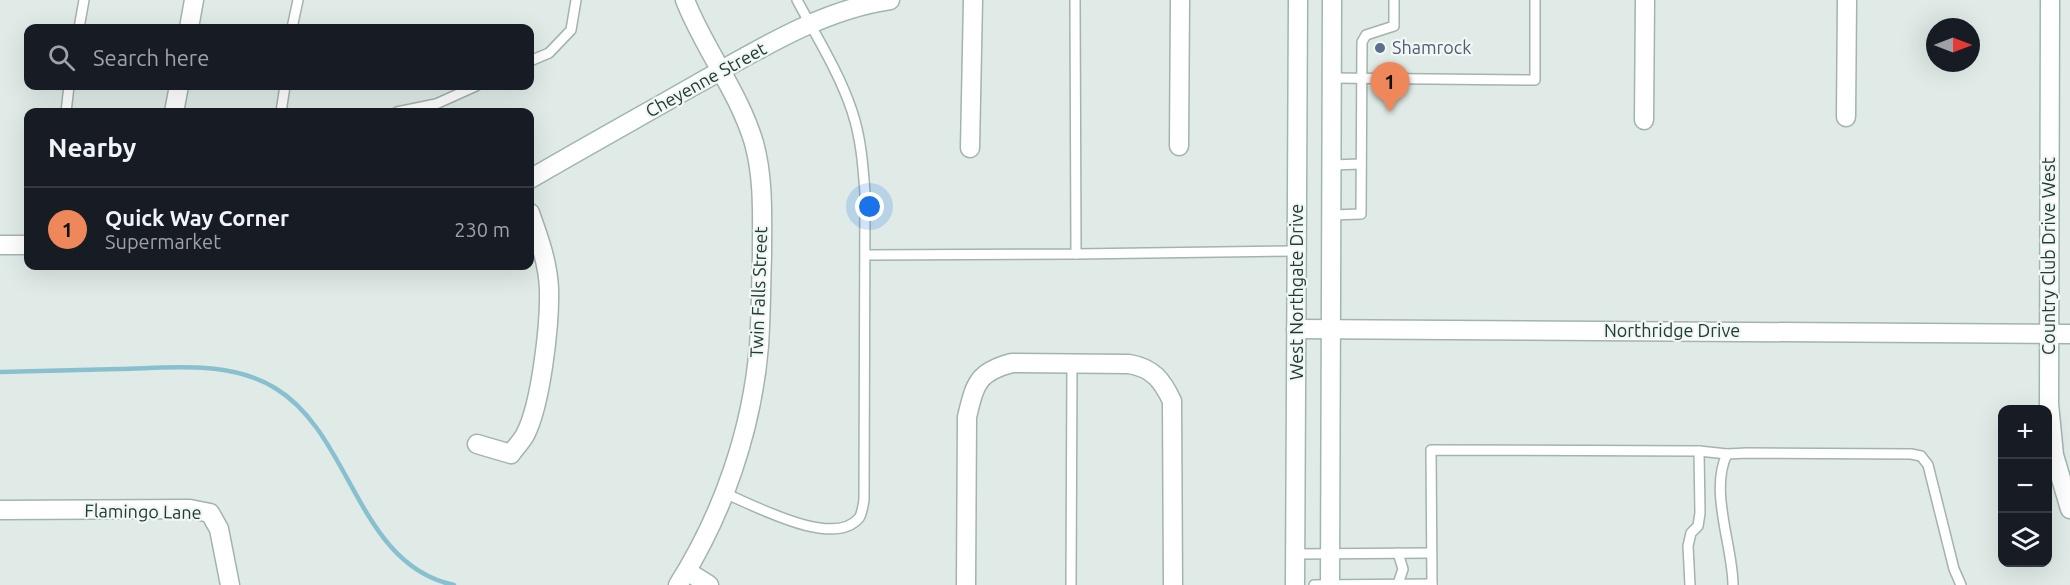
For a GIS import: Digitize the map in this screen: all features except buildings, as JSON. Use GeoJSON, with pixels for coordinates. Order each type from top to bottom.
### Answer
{"type":"FeatureCollection","features":[{"type":"Feature","properties":{"kind":"street"},"geometry":{"type":"LineString","coordinates":[[190,24],[194,0]]}},
{"type":"Feature","properties":{"kind":"street","name":"Twin Falls Street"},"geometry":{"type":"LineString","coordinates":[[683,578],[708,533],[738,454],[755,377],[761,312],[762,207],[760,174],[754,143],[742,111],[685,0]]}},
{"type":"Feature","properties":{"kind":"street","name":"Cheyenne Street"},"geometry":{"type":"LineString","coordinates":[[534,177],[721,71],[810,24],[853,8],[890,0]]}},
{"type":"Feature","properties":{"kind":"street"},"geometry":{"type":"LineString","coordinates":[[970,148],[973,0]]}},
{"type":"Feature","properties":{"kind":"street"},"geometry":{"type":"LineString","coordinates":[[1179,146],[1180,0]]}},
{"type":"Feature","properties":{"kind":"street","name":"West Northgate Drive"},"geometry":{"type":"LineString","coordinates":[[1295,585],[1298,0]]}},
{"type":"Feature","properties":{"kind":"street","name":"West Northgate Drive"},"geometry":{"type":"LineString","coordinates":[[1330,585],[1332,0]]}},
{"type":"Feature","properties":{"kind":"street"},"geometry":{"type":"LineString","coordinates":[[1644,120],[1645,0]]}},
{"type":"Feature","properties":{"kind":"street"},"geometry":{"type":"LineString","coordinates":[[1846,117],[1847,0]]}},
{"type":"Feature","properties":{"kind":"street","name":"Country Club Drive West"},"geometry":{"type":"LineString","coordinates":[[2050,0],[2049,404],[2054,455],[2070,509]]}},
{"type":"Feature","properties":{"kind":"street"},"geometry":{"type":"LineString","coordinates":[[175,108],[178,90]]}},
{"type":"Feature","properties":{"kind":"street"},"geometry":{"type":"LineString","coordinates":[[477,444],[511,454],[525,435],[535,402],[548,336],[549,288],[543,250],[534,224]]}},
{"type":"Feature","properties":{"kind":"street"},"geometry":{"type":"LineString","coordinates":[[0,245],[24,245]]}},
{"type":"Feature","properties":{"kind":"street","name":"Northridge Drive"},"geometry":{"type":"LineString","coordinates":[[1296,329],[2070,334]]}},
{"type":"Feature","properties":{"kind":"street"},"geometry":{"type":"LineString","coordinates":[[966,585],[967,417],[972,394],[983,376],[993,368],[1012,363],[1141,366],[1155,374],[1164,384],[1172,401],[1173,585]]}},
{"type":"Feature","properties":{"kind":"street","name":"Flamingo Lane"},"geometry":{"type":"LineString","coordinates":[[0,510],[190,510],[210,513],[219,529],[231,585]]}},
{"type":"Feature","properties":{"kind":"street"},"geometry":{"type":"LineString","coordinates":[[683,578],[709,585]]}},
{"type":"Feature","properties":{"kind":"lane"},"geometry":{"type":"LineString","coordinates":[[80,24],[84,0]]}},
{"type":"Feature","properties":{"kind":"lane"},"geometry":{"type":"LineString","coordinates":[[293,24],[298,0]]}},
{"type":"Feature","properties":{"kind":"lane"},"geometry":{"type":"LineString","coordinates":[[534,59],[549,52],[571,30],[576,0]]}},
{"type":"Feature","properties":{"kind":"lane"},"geometry":{"type":"LineString","coordinates":[[724,492],[803,525],[822,530],[836,530],[851,524],[860,517],[864,500],[866,255],[865,193],[860,143],[852,111],[831,63],[797,0]]}},
{"type":"Feature","properties":{"kind":"lane"},"geometry":{"type":"LineString","coordinates":[[1075,0],[1076,254]]}},
{"type":"Feature","properties":{"kind":"lane"},"geometry":{"type":"LineString","coordinates":[[1332,215],[1361,214],[1362,42],[1366,34],[1394,26],[1394,0]]}},
{"type":"Feature","properties":{"kind":"lane"},"geometry":{"type":"LineString","coordinates":[[1332,78],[1535,80],[1535,0]]}},
{"type":"Feature","properties":{"kind":"lane"},"geometry":{"type":"LineString","coordinates":[[66,108],[69,90]]}},
{"type":"Feature","properties":{"kind":"lane"},"geometry":{"type":"LineString","coordinates":[[282,108],[284,90]]}},
{"type":"Feature","properties":{"kind":"lane"},"geometry":{"type":"LineString","coordinates":[[416,108],[436,104],[467,90]]}},
{"type":"Feature","properties":{"kind":"lane"},"geometry":{"type":"LineString","coordinates":[[1332,165],[1361,164]]}},
{"type":"Feature","properties":{"kind":"lane"},"geometry":{"type":"LineString","coordinates":[[866,255],[1297,250]]}},
{"type":"Feature","properties":{"kind":"lane"},"geometry":{"type":"LineString","coordinates":[[1071,585],[1077,363]]}},
{"type":"Feature","properties":{"kind":"lane"},"geometry":{"type":"LineString","coordinates":[[1314,585],[1432,585],[1431,450],[1699,451],[1727,454],[1911,454],[1921,456],[1928,465],[1954,569],[1961,585]]}},
{"type":"Feature","properties":{"kind":"lane"},"geometry":{"type":"LineString","coordinates":[[1690,585],[1688,546],[1691,533],[1698,526],[1701,513],[1699,451]]}},
{"type":"Feature","properties":{"kind":"lane"},"geometry":{"type":"LineString","coordinates":[[1727,454],[1723,462],[1721,478],[1723,525],[1733,572],[1733,585]]}},
{"type":"Feature","properties":{"kind":"lane"},"geometry":{"type":"LineString","coordinates":[[1398,553],[1403,569],[1398,585]]}},
{"type":"Feature","properties":{"kind":"lane"},"geometry":{"type":"LineString","coordinates":[[1295,554],[1431,553]]}},
{"type":"Feature","properties":{"kind":"waterway"},"geometry":{"type":"LineString","coordinates":[[0,372],[199,368],[219,369],[257,379],[275,388],[301,409],[322,435],[375,526],[396,552],[422,573],[454,585]]}},
{"type":"Feature","properties":{"kind":"place","name":"Shamrock"},"geometry":{"type":"Point","coordinates":[1380,48]}},
{"type":"Feature","properties":{"kind":"place","name":"Quick Way Corner"},"geometry":{"type":"Point","coordinates":[1390,112]}}]}
